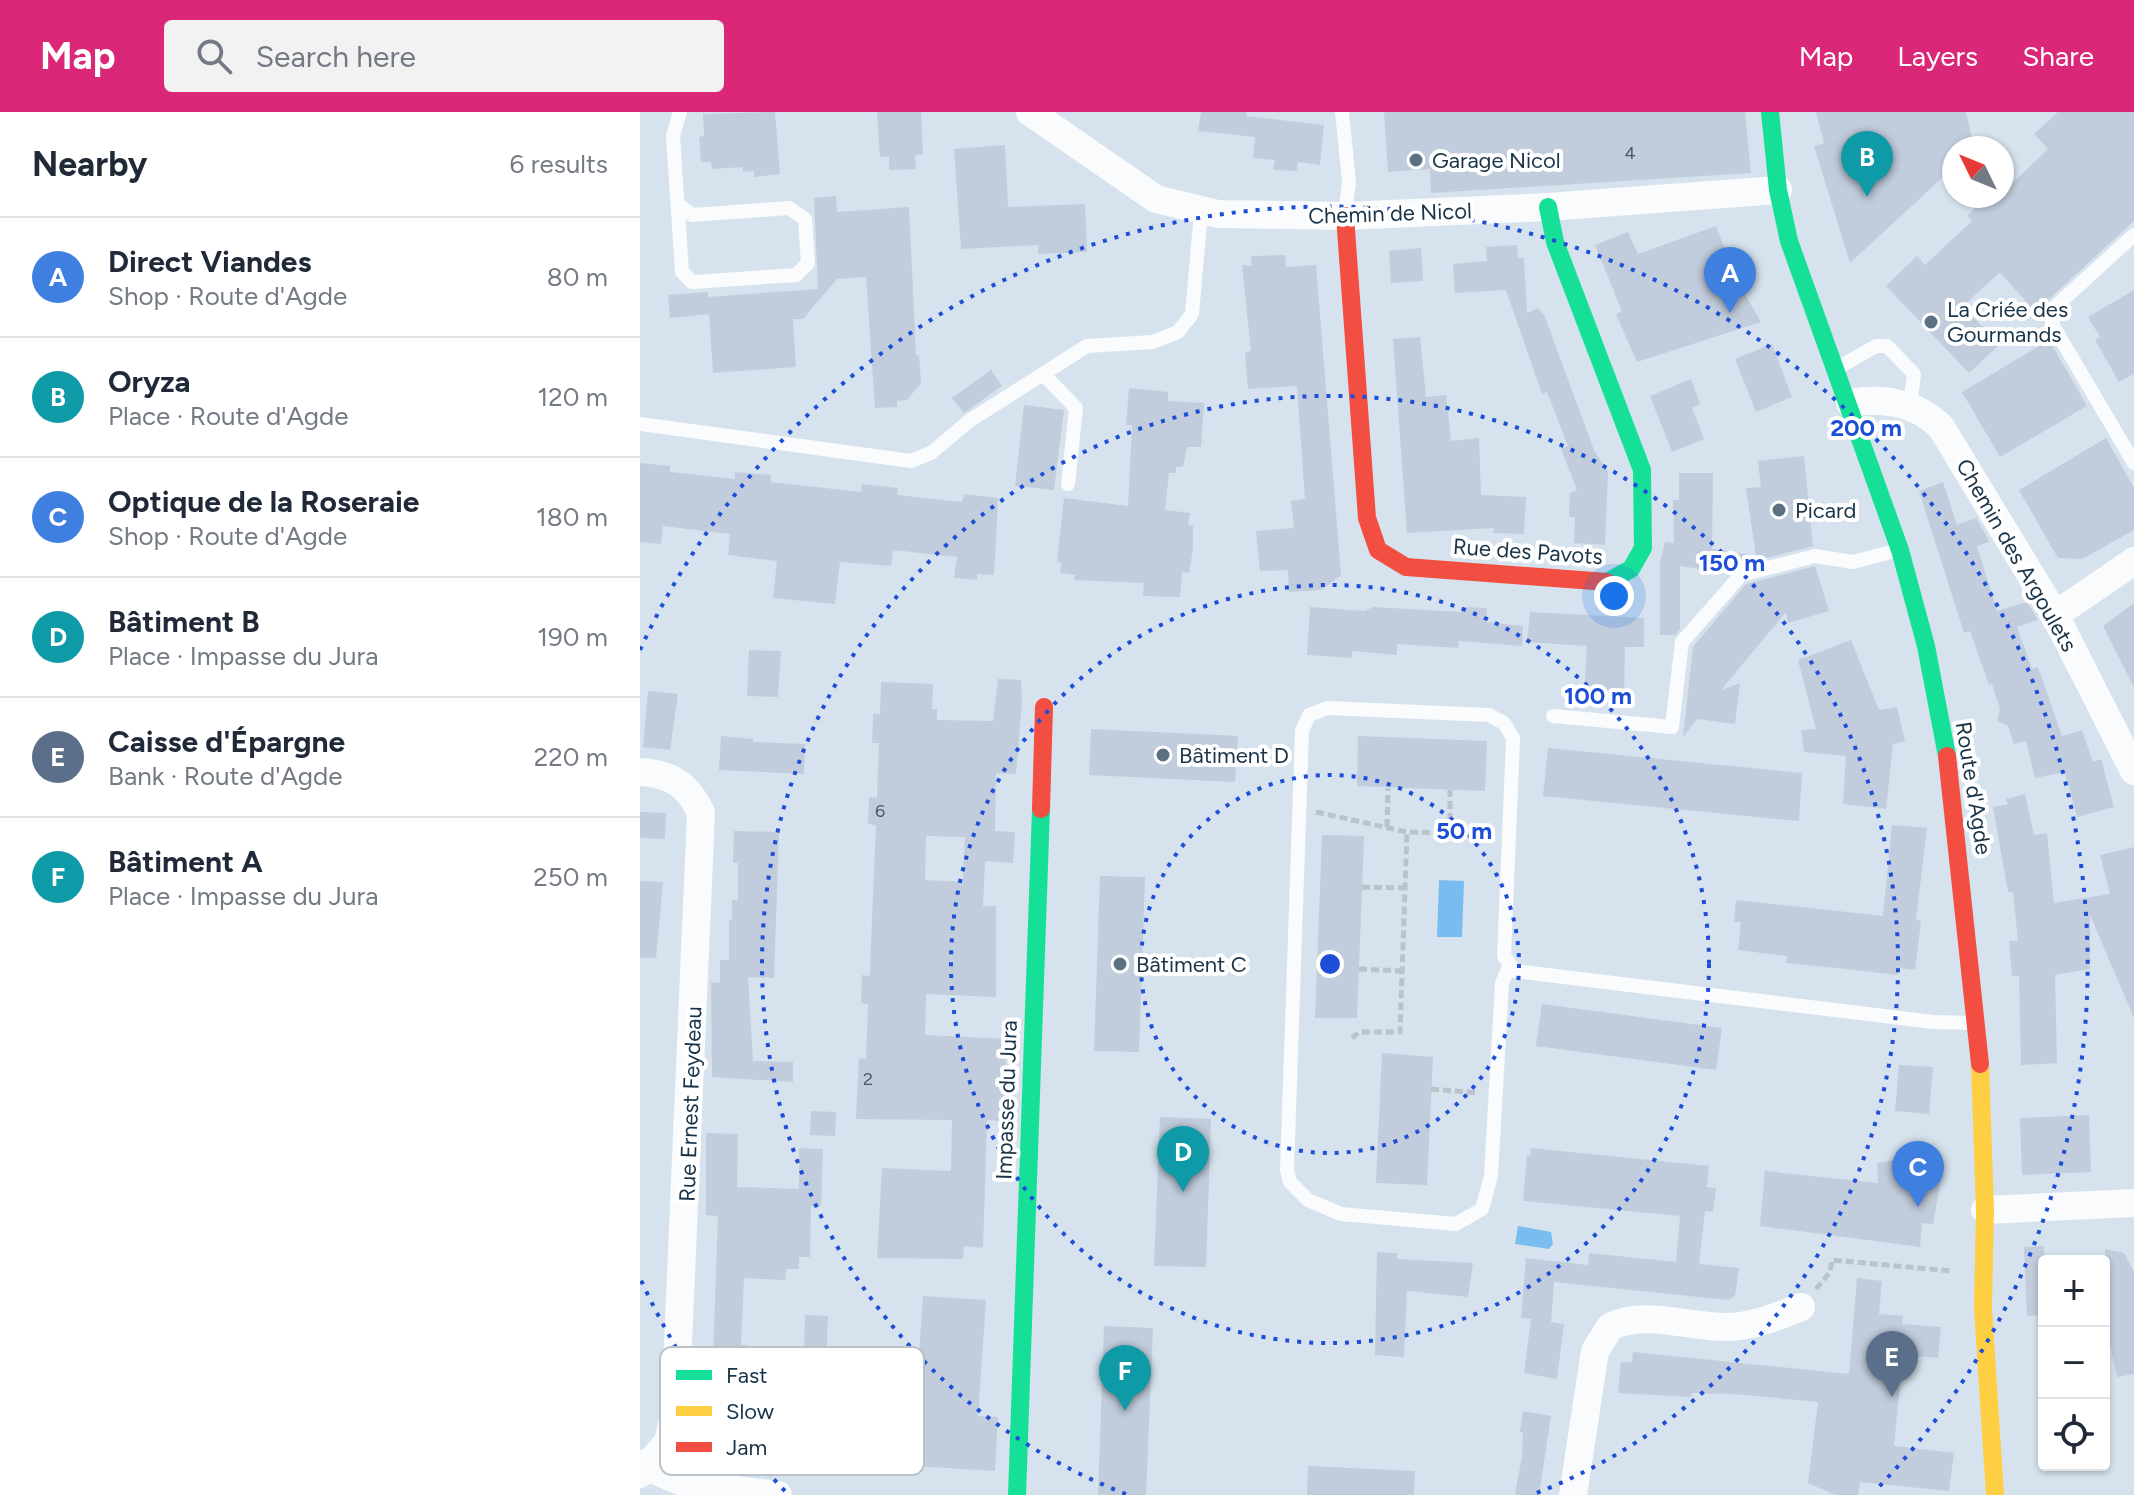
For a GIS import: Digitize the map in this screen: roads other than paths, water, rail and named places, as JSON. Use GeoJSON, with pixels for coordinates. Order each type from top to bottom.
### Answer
{"type":"FeatureCollection","features":[{"type":"Feature","properties":{"kind":"street","name":"Chemin de Nicol"},"geometry":{"type":"LineString","coordinates":[[1030,112],[1156,199],[1201,212],[1345,216],[1548,207],[1778,190]]}},
{"type":"Feature","properties":{"kind":"street","name":"Route d'Agde"},"geometry":{"type":"LineString","coordinates":[[1770,112],[1778,190],[1799,270],[1850,403],[1900,550],[1926,646],[1950,770],[1978,1023],[1985,1210],[1983,1308],[1995,1495]]}},
{"type":"Feature","properties":{"kind":"street","name":"Rue des Pavots"},"geometry":{"type":"LineString","coordinates":[[1345,216],[1368,531],[1376,550],[1393,563],[1406,567],[1607,582],[1631,569],[1643,548],[1642,470],[1555,242],[1548,207]]}},
{"type":"Feature","properties":{"kind":"street","name":"Chemin des Argoulets"},"geometry":{"type":"LineString","coordinates":[[1850,403],[1869,400],[1910,406],[1929,415],[1941,427],[2055,615],[2134,771]]}},
{"type":"Feature","properties":{"kind":"street"},"geometry":{"type":"LineString","coordinates":[[2055,615],[2134,561]]}},
{"type":"Feature","properties":{"kind":"street","name":"Impasse du Jura"},"geometry":{"type":"LineString","coordinates":[[1017,1495],[1044,707]]}},
{"type":"Feature","properties":{"kind":"street","name":"Rue Ernest Feydeau"},"geometry":{"type":"LineString","coordinates":[[640,772],[674,779],[691,793],[701,813],[678,1347]]}},
{"type":"Feature","properties":{"kind":"street"},"geometry":{"type":"LineString","coordinates":[[1985,1210],[2134,1203]]}},
{"type":"Feature","properties":{"kind":"street"},"geometry":{"type":"LineString","coordinates":[[1573,1495],[1595,1351],[1610,1327],[1634,1320],[1727,1327],[1751,1325],[1801,1307]]}},
{"type":"Feature","properties":{"kind":"street","name":"Rue Ernest Feydeau"},"geometry":{"type":"LineString","coordinates":[[643,1468],[660,1450]]}},
{"type":"Feature","properties":{"kind":"street"},"geometry":{"type":"LineString","coordinates":[[662,1475],[687,1484],[778,1495]]}},
{"type":"Feature","properties":{"kind":"lane"},"geometry":{"type":"LineString","coordinates":[[678,204],[692,215],[789,208],[805,219],[808,263],[796,275],[692,282],[682,272],[673,136],[680,112]]}},
{"type":"Feature","properties":{"kind":"lane"},"geometry":{"type":"LineString","coordinates":[[1342,112],[1349,181],[1345,216]]}},
{"type":"Feature","properties":{"kind":"lane"},"geometry":{"type":"LineString","coordinates":[[640,424],[911,461],[931,453],[969,421],[1087,346],[1153,342],[1178,332],[1192,314],[1201,212]]}},
{"type":"Feature","properties":{"kind":"lane"},"geometry":{"type":"LineString","coordinates":[[2134,235],[2056,306],[2052,324],[2134,463]]}},
{"type":"Feature","properties":{"kind":"lane"},"geometry":{"type":"LineString","coordinates":[[1836,368],[1876,346],[1887,346],[1914,374],[1910,406]]}},
{"type":"Feature","properties":{"kind":"lane"},"geometry":{"type":"LineString","coordinates":[[1043,374],[1076,408],[1068,484]]}},
{"type":"Feature","properties":{"kind":"lane"},"geometry":{"type":"LineString","coordinates":[[1553,716],[1672,727],[1682,642],[1741,575],[1815,556],[1853,562],[1900,550]]}},
{"type":"Feature","properties":{"kind":"lane"},"geometry":{"type":"LineString","coordinates":[[1317,710],[1489,715],[1499,718],[1513,738],[1504,956],[1509,967],[1502,983],[1488,1198],[1482,1209],[1467,1221],[1456,1224],[1341,1214],[1317,1206],[1296,1191],[1287,1170],[1302,731],[1309,715],[1317,710]]}},
{"type":"Feature","properties":{"kind":"lane"},"geometry":{"type":"LineString","coordinates":[[1509,967],[1895,1017],[1978,1023]]}},
{"type":"Feature","properties":{"kind":"water"},"geometry":{"type":"Polygon","coordinates":[[[1439,880],[1464,881],[1462,937],[1437,937],[1439,880]]]}},
{"type":"Feature","properties":{"kind":"water"},"geometry":{"type":"Polygon","coordinates":[[[1518,1226],[1551,1232],[1553,1244],[1549,1249],[1515,1244],[1518,1226]]]}},
{"type":"Feature","properties":{"kind":"place","name":"Garage Nicol"},"geometry":{"type":"Point","coordinates":[1416,160]}},
{"type":"Feature","properties":{"kind":"place","name":"Oryza"},"geometry":{"type":"Point","coordinates":[1867,197]}},
{"type":"Feature","properties":{"kind":"place","name":"Direct Viandes"},"geometry":{"type":"Point","coordinates":[1730,313]}},
{"type":"Feature","properties":{"kind":"place","name":"La Criée des Gourmands"},"geometry":{"type":"Point","coordinates":[1931,322]}},
{"type":"Feature","properties":{"kind":"place","name":"Picard"},"geometry":{"type":"Point","coordinates":[1779,510]}},
{"type":"Feature","properties":{"kind":"place","name":"Bâtiment D"},"geometry":{"type":"Point","coordinates":[1163,755]}},
{"type":"Feature","properties":{"kind":"place","name":"Bâtiment C"},"geometry":{"type":"Point","coordinates":[1120,964]}},
{"type":"Feature","properties":{"kind":"place","name":"Bâtiment B"},"geometry":{"type":"Point","coordinates":[1183,1192]}},
{"type":"Feature","properties":{"kind":"place","name":"Optique de la Roseraie"},"geometry":{"type":"Point","coordinates":[1918,1207]}},
{"type":"Feature","properties":{"kind":"place","name":"Caisse d'Épargne"},"geometry":{"type":"Point","coordinates":[1892,1397]}},
{"type":"Feature","properties":{"kind":"place","name":"Bâtiment A"},"geometry":{"type":"Point","coordinates":[1125,1411]}}]}
